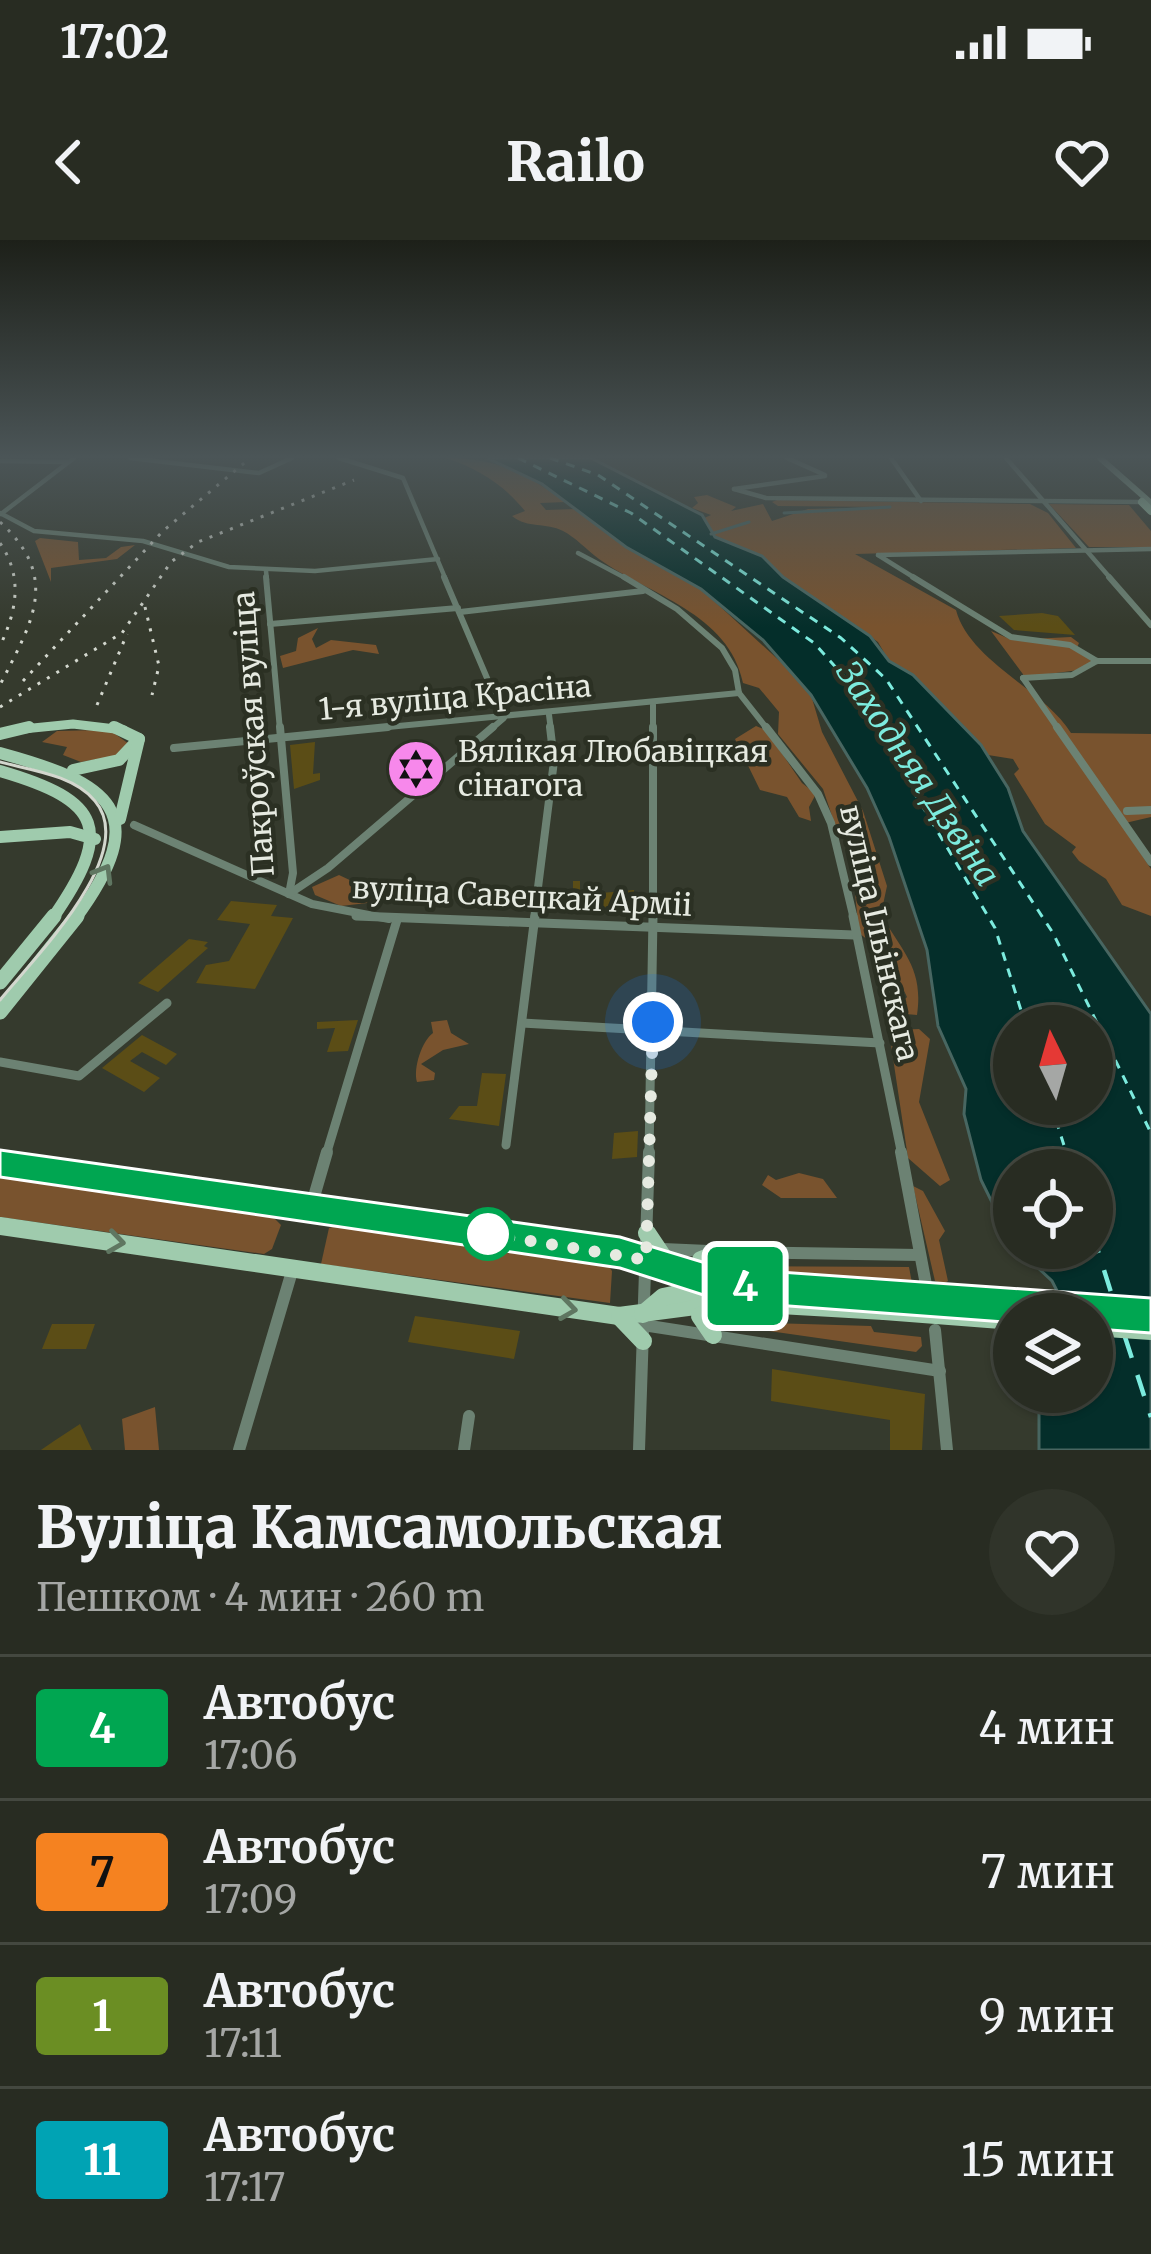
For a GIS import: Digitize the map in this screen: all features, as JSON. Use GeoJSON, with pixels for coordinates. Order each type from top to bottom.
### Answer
{"type":"FeatureCollection","features":[{"type":"Feature","properties":{"kind":"main road"},"geometry":{"type":"LineString","coordinates":[[0,734],[29,727],[118,726],[139,739]]}},
{"type":"Feature","properties":{"kind":"main road"},"geometry":{"type":"LineString","coordinates":[[72,770],[119,760],[139,739]]}},
{"type":"Feature","properties":{"kind":"main road"},"geometry":{"type":"LineString","coordinates":[[1,1008],[104,876],[139,739]]}},
{"type":"Feature","properties":{"kind":"main road"},"geometry":{"type":"LineString","coordinates":[[0,753],[72,770],[105,793],[122,818]]}},
{"type":"Feature","properties":{"kind":"main road"},"geometry":{"type":"LineString","coordinates":[[0,770],[45,780],[82,804],[93,822],[95,838],[76,883],[0,982]]}},
{"type":"Feature","properties":{"kind":"main road"},"geometry":{"type":"LineString","coordinates":[[54,832],[78,820],[82,804]]}},
{"type":"Feature","properties":{"kind":"main road"},"geometry":{"type":"LineString","coordinates":[[0,837],[54,832],[95,838]]}},
{"type":"Feature","properties":{"kind":"main road"},"geometry":{"type":"LineString","coordinates":[[0,1164],[310,1208],[649,1247],[673,1268],[724,1293],[1151,1316]]}},
{"type":"Feature","properties":{"kind":"main road"},"geometry":{"type":"LineString","coordinates":[[0,1226],[619,1316],[643,1327],[724,1293]]}},
{"type":"Feature","properties":{"kind":"main road"},"geometry":{"type":"LineString","coordinates":[[722,1252],[699,1265],[702,1274],[724,1293]]}},
{"type":"Feature","properties":{"kind":"main road"},"geometry":{"type":"LineString","coordinates":[[713,1335],[700,1316],[724,1293]]}},
{"type":"Feature","properties":{"kind":"main road"},"geometry":{"type":"LineString","coordinates":[[883,1304],[993,1318]]}},
{"type":"Feature","properties":{"kind":"main road"},"geometry":{"type":"LineString","coordinates":[[1113,1328],[1151,1331]]}},
{"type":"Feature","properties":{"kind":"street"},"geometry":{"type":"LineString","coordinates":[[3,514],[34,532],[143,541],[204,562],[266,571],[316,572],[438,559]]}},
{"type":"Feature","properties":{"kind":"street"},"geometry":{"type":"LineString","coordinates":[[289,894],[328,868],[499,728],[504,718],[419,514]]}},
{"type":"Feature","properties":{"kind":"street"},"geometry":{"type":"LineString","coordinates":[[1056,514],[1151,626]]}},
{"type":"Feature","properties":{"kind":"street"},"geometry":{"type":"LineString","coordinates":[[1151,549],[878,555],[1015,638],[1070,645],[1097,661],[1151,661]]}},
{"type":"Feature","properties":{"kind":"street","name":"вуліца Ільінскага"},"geometry":{"type":"LineString","coordinates":[[578,554],[697,621],[738,679],[739,693],[818,794],[831,823],[880,1043],[928,1290]]}},
{"type":"Feature","properties":{"kind":"street","name":"Пакроўская вуліца"},"geometry":{"type":"LineString","coordinates":[[266,571],[293,874],[289,894]]}},
{"type":"Feature","properties":{"kind":"street"},"geometry":{"type":"LineString","coordinates":[[270,624],[646,591]]}},
{"type":"Feature","properties":{"kind":"street"},"geometry":{"type":"LineString","coordinates":[[1097,661],[1089,670],[1023,679],[1151,862]]}},
{"type":"Feature","properties":{"kind":"street","name":"1-я вуліца Красіна"},"geometry":{"type":"LineString","coordinates":[[174,748],[653,705],[739,693]]}},
{"type":"Feature","properties":{"kind":"street"},"geometry":{"type":"LineString","coordinates":[[639,1450],[649,1247],[653,705]]}},
{"type":"Feature","properties":{"kind":"street"},"geometry":{"type":"LineString","coordinates":[[506,1144],[555,744],[549,715]]}},
{"type":"Feature","properties":{"kind":"street"},"geometry":{"type":"LineString","coordinates":[[1127,811],[1151,810]]}},
{"type":"Feature","properties":{"kind":"street","name":"вуліца Савецкай Арміі"},"geometry":{"type":"LineString","coordinates":[[122,818],[344,914],[397,920],[854,934]]}},
{"type":"Feature","properties":{"kind":"street"},"geometry":{"type":"LineString","coordinates":[[310,1208],[397,920]]}},
{"type":"Feature","properties":{"kind":"street"},"geometry":{"type":"LineString","coordinates":[[0,1062],[79,1076],[167,1003]]}},
{"type":"Feature","properties":{"kind":"street"},"geometry":{"type":"LineString","coordinates":[[522,1023],[880,1043]]}},
{"type":"Feature","properties":{"kind":"street"},"geometry":{"type":"LineString","coordinates":[[649,1247],[919,1255]]}},
{"type":"Feature","properties":{"kind":"street"},"geometry":{"type":"LineString","coordinates":[[238,1450],[293,1266]]}},
{"type":"Feature","properties":{"kind":"street"},"geometry":{"type":"LineString","coordinates":[[643,1327],[940,1371]]}},
{"type":"Feature","properties":{"kind":"street"},"geometry":{"type":"LineString","coordinates":[[935,1330],[946,1450]]}},
{"type":"Feature","properties":{"kind":"street"},"geometry":{"type":"LineString","coordinates":[[464,1450],[469,1415]]}},
{"type":"Feature","properties":{"kind":"shaded area"},"geometry":{"type":"Polygon","coordinates":[[[583,514],[626,547],[701,589],[796,676],[811,695],[822,732],[863,811],[887,886],[881,914],[914,972],[917,1015],[906,1014],[900,1004],[907,997],[887,955],[859,933],[849,833],[836,828],[823,789],[778,734],[779,712],[759,688],[743,683],[722,639],[684,608],[619,572],[568,534],[512,516],[583,514]]]}},
{"type":"Feature","properties":{"kind":"shaded area"},"geometry":{"type":"Polygon","coordinates":[[[769,514],[772,521],[792,514],[1049,514],[1076,548],[855,554],[956,610],[976,645],[1044,703],[1071,733],[1151,734],[1151,817],[1121,824],[1151,869],[1151,916],[1122,905],[1106,879],[1079,861],[1072,852],[1076,847],[1045,824],[1014,774],[1019,769],[1013,759],[988,755],[913,675],[889,661],[878,642],[783,577],[762,556],[715,537],[702,519],[769,514]]]}},
{"type":"Feature","properties":{"kind":"shaded area"},"geometry":{"type":"Polygon","coordinates":[[[1059,514],[1137,514],[1151,531],[1151,547],[1089,547],[1059,514]]]}},
{"type":"Feature","properties":{"kind":"shaded area"},"geometry":{"type":"Polygon","coordinates":[[[35,541],[78,542],[79,560],[106,558],[121,547],[135,545],[117,559],[51,568],[51,582],[35,541]]]}},
{"type":"Feature","properties":{"kind":"shaded area"},"geometry":{"type":"Polygon","coordinates":[[[318,628],[312,639],[316,648],[331,640],[376,645],[379,654],[353,650],[283,668],[280,656],[296,651],[298,638],[318,628]]]}},
{"type":"Feature","properties":{"kind":"shaded area"},"geometry":{"type":"Polygon","coordinates":[[[991,631],[1012,640],[1071,637],[1079,643],[1076,650],[1094,659],[1087,669],[1025,677],[991,631]]]}},
{"type":"Feature","properties":{"kind":"shaded area"},"geometry":{"type":"Polygon","coordinates":[[[756,726],[766,730],[802,783],[816,794],[809,807],[811,821],[799,817],[787,797],[760,790],[735,739],[756,726]]]}},
{"type":"Feature","properties":{"kind":"shaded area"},"geometry":{"type":"Polygon","coordinates":[[[57,731],[111,731],[129,744],[121,755],[81,762],[63,755],[67,747],[42,742],[57,731]]]}},
{"type":"Feature","properties":{"kind":"shaded area"},"geometry":{"type":"Polygon","coordinates":[[[339,875],[375,892],[376,902],[341,906],[315,895],[312,887],[339,875]]]}},
{"type":"Feature","properties":{"kind":"shaded area"},"geometry":{"type":"Polygon","coordinates":[[[447,1020],[451,1033],[469,1044],[443,1050],[421,1064],[435,1073],[434,1080],[417,1082],[419,1055],[433,1033],[431,1022],[447,1020]]]}},
{"type":"Feature","properties":{"kind":"shaded area"},"geometry":{"type":"Polygon","coordinates":[[[919,1029],[930,1039],[919,1102],[950,1180],[940,1186],[908,1158],[890,1038],[893,1030],[919,1029]]]}},
{"type":"Feature","properties":{"kind":"shaded area"},"geometry":{"type":"Polygon","coordinates":[[[799,1173],[823,1179],[837,1198],[781,1198],[762,1185],[768,1175],[776,1180],[799,1173]]]}},
{"type":"Feature","properties":{"kind":"shaded area"},"geometry":{"type":"Polygon","coordinates":[[[0,1177],[274,1218],[281,1225],[272,1249],[264,1254],[0,1217],[0,1177]]]}},
{"type":"Feature","properties":{"kind":"shaded area"},"geometry":{"type":"Polygon","coordinates":[[[913,1186],[923,1191],[945,1231],[939,1240],[948,1281],[943,1284],[935,1281],[913,1186]]]}},
{"type":"Feature","properties":{"kind":"shaded area"},"geometry":{"type":"Polygon","coordinates":[[[329,1228],[607,1264],[612,1271],[610,1303],[321,1264],[329,1228]]]}},
{"type":"Feature","properties":{"kind":"shaded area"},"geometry":{"type":"Polygon","coordinates":[[[728,1266],[909,1267],[912,1283],[868,1280],[867,1285],[731,1271],[728,1266]]]}},
{"type":"Feature","properties":{"kind":"shaded area"},"geometry":{"type":"Polygon","coordinates":[[[737,1322],[871,1326],[874,1332],[921,1337],[922,1346],[916,1352],[734,1326],[737,1322]]]}},
{"type":"Feature","properties":{"kind":"shaded area"},"geometry":{"type":"Polygon","coordinates":[[[155,1407],[159,1450],[125,1450],[122,1419],[155,1407]]]}},
{"type":"Feature","properties":{"kind":"water","name":"Заходняя Дзвіна"},"geometry":{"type":"Polygon","coordinates":[[[583,514],[701,514],[715,537],[762,556],[783,577],[870,636],[889,661],[913,675],[981,745],[1008,788],[1023,831],[1151,1014],[1151,1450],[1039,1450],[1039,1413],[1113,1413],[1113,1293],[1058,1293],[1039,1269],[1113,1269],[1113,1149],[993,1149],[993,1204],[981,1180],[964,1114],[966,1089],[938,1026],[927,950],[889,837],[867,788],[811,695],[763,640],[701,589],[626,547],[583,514]]]}},
{"type":"Feature","properties":{"kind":"building"},"geometry":{"type":"Polygon","coordinates":[[[999,616],[1058,616],[1075,635],[1014,630],[999,616]]]}},
{"type":"Feature","properties":{"kind":"building"},"geometry":{"type":"Polygon","coordinates":[[[315,742],[313,774],[320,773],[320,780],[294,789],[290,745],[315,742]]]}},
{"type":"Feature","properties":{"kind":"building"},"geometry":{"type":"Polygon","coordinates":[[[573,881],[580,881],[580,895],[634,890],[634,913],[562,911],[563,892],[573,892],[573,881]]]}},
{"type":"Feature","properties":{"kind":"building"},"geometry":{"type":"Polygon","coordinates":[[[231,901],[277,905],[271,916],[293,918],[255,989],[196,983],[206,965],[229,961],[250,924],[217,920],[231,901]]]}},
{"type":"Feature","properties":{"kind":"building"},"geometry":{"type":"Polygon","coordinates":[[[189,939],[208,942],[204,946],[208,948],[158,992],[138,983],[189,939]]]}},
{"type":"Feature","properties":{"kind":"building"},"geometry":{"type":"Polygon","coordinates":[[[358,1020],[348,1051],[327,1052],[335,1028],[317,1029],[317,1022],[358,1020]]]}},
{"type":"Feature","properties":{"kind":"building"},"geometry":{"type":"Polygon","coordinates":[[[142,1035],[177,1054],[166,1065],[142,1052],[130,1061],[160,1078],[144,1092],[102,1068],[142,1035]]]}},
{"type":"Feature","properties":{"kind":"building"},"geometry":{"type":"Polygon","coordinates":[[[482,1073],[506,1074],[499,1126],[449,1119],[459,1106],[477,1106],[482,1073]]]}},
{"type":"Feature","properties":{"kind":"building"},"geometry":{"type":"Polygon","coordinates":[[[638,1131],[637,1157],[612,1159],[614,1133],[638,1131]]]}},
{"type":"Feature","properties":{"kind":"building"},"geometry":{"type":"Polygon","coordinates":[[[415,1316],[520,1331],[514,1359],[408,1342],[415,1316]]]}},
{"type":"Feature","properties":{"kind":"building"},"geometry":{"type":"Polygon","coordinates":[[[52,1324],[95,1324],[86,1349],[42,1349],[52,1324]]]}},
{"type":"Feature","properties":{"kind":"building"},"geometry":{"type":"Polygon","coordinates":[[[772,1369],[925,1394],[922,1450],[890,1450],[890,1420],[771,1401],[772,1369]]]}},
{"type":"Feature","properties":{"kind":"building"},"geometry":{"type":"Polygon","coordinates":[[[80,1424],[92,1450],[41,1450],[54,1441],[80,1424]]]}},
{"type":"Feature","properties":{"kind":"waterway"},"geometry":{"type":"LineString","coordinates":[[711,534],[749,522]]}},
{"type":"Feature","properties":{"kind":"ferry route"},"geometry":{"type":"LineString","coordinates":[[633,514],[814,643],[848,681],[995,928],[1019,1005]]}},
{"type":"Feature","properties":{"kind":"ferry route"},"geometry":{"type":"LineString","coordinates":[[657,514],[841,638],[886,679],[1053,933],[1151,1133]]}},
{"type":"Feature","properties":{"kind":"ferry route"},"geometry":{"type":"LineString","coordinates":[[1058,1125],[1065,1149]]}},
{"type":"Feature","properties":{"kind":"ferry route"},"geometry":{"type":"LineString","coordinates":[[1104,1269],[1115,1305]]}},
{"type":"Feature","properties":{"kind":"ferry route"},"geometry":{"type":"LineString","coordinates":[[1125,1337],[1151,1417]]}},
{"type":"Feature","properties":{"kind":"tram line"},"geometry":{"type":"LineString","coordinates":[[0,762],[76,785],[95,801],[105,823],[104,849],[93,877],[56,933],[0,1000]]}},
{"type":"Feature","properties":{"kind":"railway"},"geometry":{"type":"LineString","coordinates":[[23,681],[183,514]]}},
{"type":"Feature","properties":{"kind":"railway"},"geometry":{"type":"LineString","coordinates":[[0,707],[122,633],[171,562],[198,542],[267,514]]}},
{"type":"Feature","properties":{"kind":"railway"},"geometry":{"type":"LineString","coordinates":[[0,522],[19,542],[35,582],[30,621],[0,685]]}},
{"type":"Feature","properties":{"kind":"railway"},"geometry":{"type":"LineString","coordinates":[[0,543],[15,581],[10,620],[0,646]]}},
{"type":"Feature","properties":{"kind":"railway"},"geometry":{"type":"LineString","coordinates":[[145,607],[159,666],[152,695]]}},
{"type":"Feature","properties":{"kind":"railway"},"geometry":{"type":"LineString","coordinates":[[97,705],[127,634]]}},
{"type":"Feature","properties":{"kind":"bus line","name":"4"},"geometry":{"type":"LineString","coordinates":[[0,1164],[620,1252],[722,1285],[1151,1315]]}},
{"type":"Feature","properties":{"kind":"place","name":"Вялікая Любавіцкая сінагога"},"geometry":{"type":"Point","coordinates":[416,769]}},
{"type":"Feature","properties":{"kind":"route"},"geometry":{"type":"LineString","coordinates":[[488,1234],[620,1252],[646,1260],[653,1022]]}}]}
